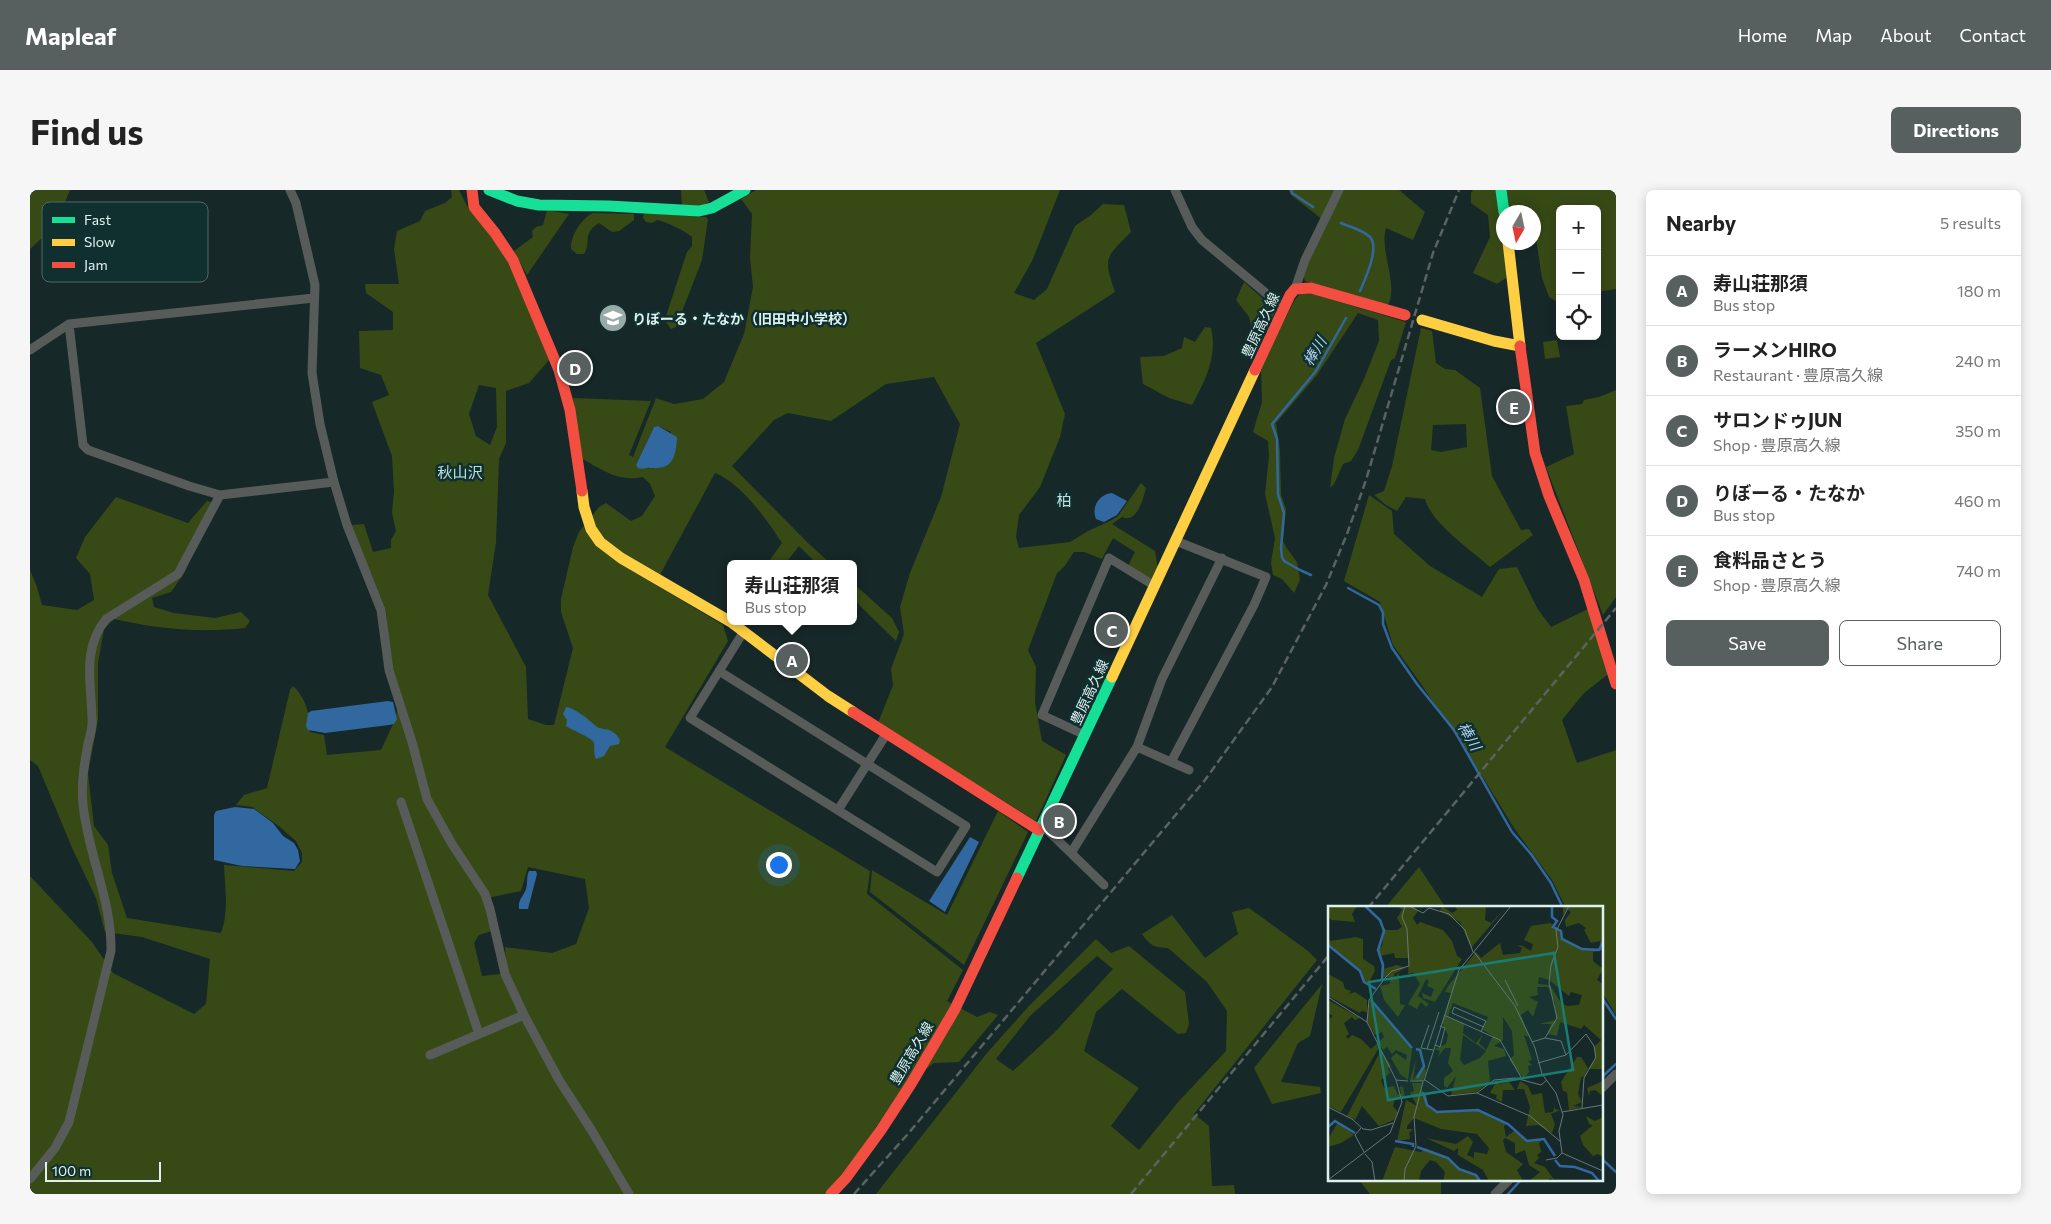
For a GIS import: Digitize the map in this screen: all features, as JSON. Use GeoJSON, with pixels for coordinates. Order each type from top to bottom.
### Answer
{"type":"FeatureCollection","features":[{"type":"Feature","properties":{"kind":"street"},"geometry":{"type":"LineString","coordinates":[[290,190],[313,270],[315,285],[312,373],[320,424],[334,482],[349,531],[381,610],[389,670],[412,742],[426,799],[452,844],[485,894],[505,974],[524,1015],[559,1080],[629,1194]]}},
{"type":"Feature","properties":{"kind":"street"},"geometry":{"type":"LineString","coordinates":[[472,190],[474,207],[496,233],[513,260],[559,370],[570,410],[584,507],[594,534],[600,542],[621,558],[727,620]]}},
{"type":"Feature","properties":{"kind":"street"},"geometry":{"type":"LineString","coordinates":[[489,190],[517,201],[539,205],[699,210],[712,208],[745,190]]}},
{"type":"Feature","properties":{"kind":"street"},"geometry":{"type":"LineString","coordinates":[[1175,190],[1192,227],[1202,240],[1284,308]]}},
{"type":"Feature","properties":{"kind":"street"},"geometry":{"type":"LineString","coordinates":[[1294,289],[1305,260],[1339,190]]}},
{"type":"Feature","properties":{"kind":"street"},"geometry":{"type":"LineString","coordinates":[[1501,190],[1503,205]]}},
{"type":"Feature","properties":{"kind":"street"},"geometry":{"type":"LineString","coordinates":[[1509,250],[1535,453],[1549,496],[1584,580],[1616,684]]}},
{"type":"Feature","properties":{"kind":"street","name":"豊原高久線"},"geometry":{"type":"LineString","coordinates":[[831,1194],[846,1178],[881,1130],[938,1038],[966,986],[1294,289],[1311,288],[1405,316]]}},
{"type":"Feature","properties":{"kind":"street"},"geometry":{"type":"LineString","coordinates":[[30,350],[69,324],[314,298]]}},
{"type":"Feature","properties":{"kind":"street"},"geometry":{"type":"LineString","coordinates":[[1422,320],[1494,341],[1520,346]]}},
{"type":"Feature","properties":{"kind":"street"},"geometry":{"type":"LineString","coordinates":[[69,324],[82,445],[88,450],[220,495],[334,482]]}},
{"type":"Feature","properties":{"kind":"street"},"geometry":{"type":"LineString","coordinates":[[30,1180],[56,1148],[69,1122],[112,951],[110,927],[83,805],[83,772],[93,721],[89,659],[91,644],[97,630],[106,619],[178,574],[220,495]]}},
{"type":"Feature","properties":{"kind":"street"},"geometry":{"type":"LineString","coordinates":[[1170,762],[1254,605],[1266,577],[1176,541]]}},
{"type":"Feature","properties":{"kind":"street"},"geometry":{"type":"LineString","coordinates":[[1085,735],[1042,715],[1110,558],[1155,586]]}},
{"type":"Feature","properties":{"kind":"street"},"geometry":{"type":"LineString","coordinates":[[1070,853],[1137,747],[1162,678],[1222,558]]}},
{"type":"Feature","properties":{"kind":"street"},"geometry":{"type":"LineString","coordinates":[[735,625],[828,696],[1040,827],[1104,885]]}},
{"type":"Feature","properties":{"kind":"street"},"geometry":{"type":"LineString","coordinates":[[719,671],[966,826],[937,872],[690,718],[744,630]]}},
{"type":"Feature","properties":{"kind":"street"},"geometry":{"type":"LineString","coordinates":[[838,810],[887,733]]}},
{"type":"Feature","properties":{"kind":"street"},"geometry":{"type":"LineString","coordinates":[[1137,747],[1189,770]]}},
{"type":"Feature","properties":{"kind":"street"},"geometry":{"type":"LineString","coordinates":[[401,802],[479,1034]]}},
{"type":"Feature","properties":{"kind":"street"},"geometry":{"type":"LineString","coordinates":[[430,1055],[524,1015]]}},
{"type":"Feature","properties":{"kind":"street"},"geometry":{"type":"LineString","coordinates":[[1604,1086],[1616,1074]]}},
{"type":"Feature","properties":{"kind":"street"},"geometry":{"type":"LineString","coordinates":[[1495,1194],[1507,1182]]}},
{"type":"Feature","properties":{"kind":"green space"},"geometry":{"type":"Polygon","coordinates":[[[30,190],[70,190],[65,202],[42,202],[42,238],[30,249],[30,190]]]}},
{"type":"Feature","properties":{"kind":"green space"},"geometry":{"type":"Polygon","coordinates":[[[451,190],[459,190],[469,210],[491,235],[508,261],[549,360],[529,383],[506,391],[506,443],[499,459],[496,542],[488,595],[526,667],[528,719],[546,725],[554,725],[573,648],[561,612],[561,599],[573,547],[579,532],[599,507],[606,503],[631,521],[642,516],[655,496],[650,484],[643,477],[626,478],[610,474],[581,458],[573,398],[651,401],[629,455],[633,457],[656,398],[674,404],[703,399],[724,382],[744,334],[753,287],[750,258],[752,214],[741,199],[756,190],[1060,190],[1033,259],[1014,293],[1034,300],[1047,289],[1075,226],[1103,204],[1124,205],[1131,232],[1111,253],[1108,264],[1115,292],[1036,343],[1065,414],[1060,437],[1040,487],[1019,515],[1016,537],[1019,548],[1070,542],[1118,516],[1141,483],[1146,488],[1141,504],[1135,514],[1132,517],[1122,517],[1112,524],[1155,551],[1158,569],[1153,580],[1128,566],[1135,552],[1113,538],[1102,559],[1084,552],[1074,552],[1064,567],[1057,573],[1028,650],[1036,667],[1035,703],[1042,741],[1066,755],[1036,821],[878,723],[893,685],[891,669],[904,634],[900,607],[910,573],[941,497],[960,424],[934,377],[886,384],[831,421],[788,413],[774,420],[732,466],[827,560],[813,560],[799,546],[788,560],[770,560],[782,543],[744,493],[725,478],[715,473],[655,584],[723,625],[728,641],[665,747],[870,871],[867,894],[963,970],[947,1001],[977,1017],[990,1012],[998,1015],[959,1062],[934,1063],[904,1086],[843,1175],[825,1194],[30,1194],[30,876],[92,942],[113,973],[194,1014],[206,1004],[210,959],[142,937],[105,932],[96,898],[73,850],[38,766],[30,760],[30,570],[42,605],[77,610],[94,600],[90,574],[76,558],[85,537],[116,497],[188,523],[207,501],[211,502],[185,572],[171,592],[152,598],[154,607],[174,613],[215,618],[241,612],[250,621],[245,628],[196,630],[163,628],[114,619],[104,629],[98,663],[98,720],[88,773],[94,826],[108,845],[112,873],[127,918],[221,933],[226,908],[224,865],[294,871],[302,862],[302,853],[296,841],[280,827],[252,807],[236,805],[244,795],[267,788],[290,690],[293,686],[298,691],[306,707],[310,732],[324,735],[327,755],[381,750],[395,720],[401,694],[390,659],[386,610],[362,555],[352,525],[364,524],[373,552],[391,548],[391,540],[396,531],[392,513],[394,491],[392,456],[372,402],[389,395],[381,375],[360,368],[359,331],[393,330],[393,312],[366,293],[365,284],[399,284],[394,249],[397,231],[420,221],[425,211],[445,203],[452,197],[451,190]],[[479,385],[469,414],[476,436],[490,445],[497,427],[496,388],[479,385]],[[658,426],[654,427],[636,465],[654,469],[671,432],[658,426]],[[528,867],[521,891],[483,899],[492,931],[479,935],[474,943],[482,976],[500,974],[506,961],[505,947],[552,953],[576,944],[589,908],[585,879],[528,867]]]}},
{"type":"Feature","properties":{"kind":"green space"},"geometry":{"type":"Polygon","coordinates":[[[681,190],[704,190],[709,202],[700,207],[682,207],[681,190]]]}},
{"type":"Feature","properties":{"kind":"green space"},"geometry":{"type":"Polygon","coordinates":[[[1289,190],[1399,190],[1425,212],[1413,240],[1386,228],[1385,247],[1391,279],[1390,298],[1387,306],[1305,281],[1303,274],[1327,223],[1291,195],[1289,190]]]}},
{"type":"Feature","properties":{"kind":"green space"},"geometry":{"type":"Polygon","coordinates":[[[1473,190],[1616,190],[1616,289],[1601,291],[1601,205],[1556,205],[1556,301],[1549,297],[1542,278],[1538,250],[1541,250],[1541,205],[1496,205],[1496,250],[1505,250],[1509,276],[1497,284],[1473,273],[1490,237],[1488,215],[1471,203],[1471,193],[1473,190]]]}},
{"type":"Feature","properties":{"kind":"green space"},"geometry":{"type":"Polygon","coordinates":[[[547,210],[569,214],[527,275],[514,251],[533,237],[532,231],[536,227],[543,225],[547,210]]]}},
{"type":"Feature","properties":{"kind":"green space"},"geometry":{"type":"Polygon","coordinates":[[[593,213],[634,214],[634,220],[619,231],[612,232],[599,223],[588,234],[584,254],[577,254],[571,249],[572,239],[581,223],[593,213]]]}},
{"type":"Feature","properties":{"kind":"green space"},"geometry":{"type":"Polygon","coordinates":[[[644,213],[706,217],[708,219],[702,260],[676,327],[671,329],[666,322],[667,313],[687,252],[692,246],[692,237],[661,221],[646,222],[643,218],[644,213]]]}},
{"type":"Feature","properties":{"kind":"green space"},"geometry":{"type":"Polygon","coordinates":[[[1244,282],[1276,310],[1257,349],[1249,317],[1236,300],[1244,282]]]}},
{"type":"Feature","properties":{"kind":"green space"},"geometry":{"type":"Polygon","coordinates":[[[1300,294],[1313,294],[1406,322],[1395,358],[1391,360],[1358,450],[1351,461],[1343,464],[1334,484],[1330,488],[1334,458],[1345,419],[1379,341],[1378,320],[1358,313],[1317,375],[1276,423],[1280,450],[1281,495],[1286,509],[1283,541],[1297,562],[1300,580],[1294,593],[1282,579],[1273,575],[1271,563],[1275,538],[1265,494],[1269,456],[1268,441],[1253,432],[1262,402],[1261,367],[1294,301],[1300,294]]]}},
{"type":"Feature","properties":{"kind":"green space"},"geometry":{"type":"Polygon","coordinates":[[[1205,327],[1211,328],[1213,348],[1206,377],[1192,405],[1169,398],[1143,384],[1140,357],[1164,356],[1182,348],[1184,337],[1195,342],[1205,327]]]}},
{"type":"Feature","properties":{"kind":"green space"},"geometry":{"type":"Polygon","coordinates":[[[1421,328],[1432,331],[1436,363],[1445,369],[1455,370],[1480,388],[1492,476],[1521,530],[1529,529],[1533,535],[1490,567],[1443,527],[1435,518],[1425,499],[1406,497],[1397,511],[1374,495],[1384,491],[1392,466],[1421,328]],[[1466,424],[1433,425],[1431,450],[1441,452],[1467,447],[1466,424]]]}},
{"type":"Feature","properties":{"kind":"green space"},"geometry":{"type":"Polygon","coordinates":[[[1557,340],[1560,357],[1545,359],[1543,342],[1557,340]]]}},
{"type":"Feature","properties":{"kind":"green space"},"geometry":{"type":"Polygon","coordinates":[[[1616,390],[1616,597],[1603,615],[1546,467],[1574,454],[1566,406],[1582,404],[1584,400],[1599,397],[1616,390]]]}},
{"type":"Feature","properties":{"kind":"green space"},"geometry":{"type":"Polygon","coordinates":[[[1369,495],[1392,511],[1394,534],[1430,566],[1482,597],[1499,569],[1517,567],[1537,608],[1551,627],[1590,608],[1616,668],[1584,693],[1562,720],[1577,763],[1616,750],[1616,1015],[1604,995],[1604,906],[1565,906],[1552,880],[1514,828],[1476,766],[1393,645],[1380,602],[1344,581],[1369,495]]]}},
{"type":"Feature","properties":{"kind":"green space"},"geometry":{"type":"Polygon","coordinates":[[[857,587],[892,618],[899,632],[896,641],[857,603],[857,587]]]}},
{"type":"Feature","properties":{"kind":"green space"},"geometry":{"type":"Polygon","coordinates":[[[998,811],[1028,832],[964,965],[870,892],[872,870],[947,915],[998,811]]]}},
{"type":"Feature","properties":{"kind":"green space"},"geometry":{"type":"Polygon","coordinates":[[[1419,867],[1445,906],[1387,906],[1419,867]]]}},
{"type":"Feature","properties":{"kind":"green space"},"geometry":{"type":"Polygon","coordinates":[[[1249,908],[1308,951],[1317,960],[1194,1114],[1209,1126],[1212,1186],[1234,1185],[1235,1194],[876,1194],[987,1053],[1028,1007],[1096,939],[1111,953],[1129,946],[1185,992],[1189,1024],[1186,1033],[1178,1034],[1122,989],[1096,1012],[1084,1051],[1139,1088],[1111,1126],[1139,1150],[1179,1101],[1226,1051],[1227,1011],[1207,982],[1168,948],[1153,945],[1142,934],[1172,915],[1205,958],[1238,934],[1232,912],[1249,908]],[[1097,956],[1030,1016],[996,1059],[1013,1071],[1055,1032],[1113,969],[1097,956]]]}},
{"type":"Feature","properties":{"kind":"green space"},"geometry":{"type":"Polygon","coordinates":[[[1322,984],[1310,1036],[1298,1043],[1281,1082],[1320,1087],[1321,1093],[1272,1104],[1254,1068],[1322,984]]]}},
{"type":"Feature","properties":{"kind":"green space"},"geometry":{"type":"Polygon","coordinates":[[[1361,1182],[1441,1182],[1441,1194],[1370,1194],[1361,1182]]]}},
{"type":"Feature","properties":{"kind":"water"},"geometry":{"type":"Polygon","coordinates":[[[658,426],[677,437],[676,451],[672,461],[664,467],[638,468],[636,465],[654,427],[658,426]]]}},
{"type":"Feature","properties":{"kind":"water"},"geometry":{"type":"Polygon","coordinates":[[[1112,493],[1127,501],[1117,515],[1104,522],[1096,519],[1095,506],[1097,502],[1103,496],[1112,493]]]}},
{"type":"Feature","properties":{"kind":"water"},"geometry":{"type":"Polygon","coordinates":[[[388,701],[393,702],[397,719],[394,724],[325,733],[308,730],[306,726],[308,713],[311,711],[388,701]]]}},
{"type":"Feature","properties":{"kind":"water"},"geometry":{"type":"Polygon","coordinates":[[[566,707],[578,712],[598,727],[614,733],[620,740],[619,744],[610,746],[604,756],[596,759],[593,741],[566,726],[567,720],[563,714],[566,707]]]}},
{"type":"Feature","properties":{"kind":"water"},"geometry":{"type":"Polygon","coordinates":[[[235,807],[254,809],[273,823],[283,836],[294,843],[298,850],[300,861],[295,869],[242,866],[214,860],[214,815],[216,811],[235,807]]]}},
{"type":"Feature","properties":{"kind":"water"},"geometry":{"type":"Polygon","coordinates":[[[970,837],[979,842],[945,912],[929,901],[970,837]]]}},
{"type":"Feature","properties":{"kind":"water"},"geometry":{"type":"Polygon","coordinates":[[[529,871],[536,871],[537,874],[528,909],[519,909],[520,900],[526,889],[529,871]]]}},
{"type":"Feature","properties":{"kind":"waterway","name":"棒川"},"geometry":{"type":"LineString","coordinates":[[1291,190],[1292,193],[1313,207]]}},
{"type":"Feature","properties":{"kind":"waterway","name":"棒川"},"geometry":{"type":"LineString","coordinates":[[1341,223],[1364,232],[1373,242],[1371,264],[1360,291]]}},
{"type":"Feature","properties":{"kind":"waterway","name":"棒川"},"geometry":{"type":"LineString","coordinates":[[1311,575],[1284,561],[1282,557],[1284,513],[1278,494],[1277,439],[1272,424],[1316,371],[1346,318]]}},
{"type":"Feature","properties":{"kind":"waterway","name":"棒川"},"geometry":{"type":"LineString","coordinates":[[1348,588],[1379,605],[1383,613],[1383,624],[1392,648],[1417,684],[1454,730],[1512,832],[1531,854],[1551,883],[1562,906]]}},
{"type":"Feature","properties":{"kind":"waterway","name":"棒川"},"geometry":{"type":"LineString","coordinates":[[1604,1001],[1616,1019]]}},
{"type":"Feature","properties":{"kind":"waterway","name":"棒川"},"geometry":{"type":"LineString","coordinates":[[1604,1075],[1616,1064]]}},
{"type":"Feature","properties":{"kind":"waterway","name":"棒川"},"geometry":{"type":"LineString","coordinates":[[1604,1161],[1616,1172]]}},
{"type":"Feature","properties":{"kind":"waterway"},"geometry":{"type":"LineString","coordinates":[[1508,1194],[1519,1182]]}},
{"type":"Feature","properties":{"kind":"railway"},"geometry":{"type":"LineString","coordinates":[[854,1194],[907,1135],[1205,780],[1272,687],[1326,585],[1347,534],[1366,480],[1433,253],[1459,190]]}},
{"type":"Feature","properties":{"kind":"railway"},"geometry":{"type":"LineString","coordinates":[[1370,906],[1616,608]]}},
{"type":"Feature","properties":{"kind":"railway"},"geometry":{"type":"LineString","coordinates":[[1131,1194],[1328,956]]}},
{"type":"Feature","properties":{"kind":"traffic: fast"},"geometry":{"type":"LineString","coordinates":[[489,190],[517,201],[539,205],[609,206],[699,211],[712,208],[745,190]]}},
{"type":"Feature","properties":{"kind":"traffic: fast"},"geometry":{"type":"LineString","coordinates":[[1501,190],[1503,205]]}},
{"type":"Feature","properties":{"kind":"traffic: fast"},"geometry":{"type":"LineString","coordinates":[[1017,878],[1112,677]]}},
{"type":"Feature","properties":{"kind":"traffic: slow"},"geometry":{"type":"LineString","coordinates":[[1422,320],[1494,341],[1520,346],[1509,250]]}},
{"type":"Feature","properties":{"kind":"traffic: slow"},"geometry":{"type":"LineString","coordinates":[[1112,677],[1255,370]]}},
{"type":"Feature","properties":{"kind":"traffic: slow"},"geometry":{"type":"LineString","coordinates":[[582,491],[584,507],[591,529],[600,542],[621,558],[727,620]]}},
{"type":"Feature","properties":{"kind":"traffic: slow"},"geometry":{"type":"LineString","coordinates":[[735,625],[828,696],[853,712]]}},
{"type":"Feature","properties":{"kind":"traffic: jam"},"geometry":{"type":"LineString","coordinates":[[472,190],[474,207],[495,233],[513,260],[559,370],[570,410],[582,491]]}},
{"type":"Feature","properties":{"kind":"traffic: jam"},"geometry":{"type":"LineString","coordinates":[[1255,370],[1290,295],[1295,289],[1311,288],[1405,315]]}},
{"type":"Feature","properties":{"kind":"traffic: jam"},"geometry":{"type":"LineString","coordinates":[[1520,346],[1535,453],[1549,496],[1584,580],[1616,684]]}},
{"type":"Feature","properties":{"kind":"traffic: jam"},"geometry":{"type":"LineString","coordinates":[[853,712],[1039,830]]}},
{"type":"Feature","properties":{"kind":"traffic: jam"},"geometry":{"type":"LineString","coordinates":[[831,1194],[846,1178],[881,1130],[911,1084],[955,1009],[1017,878]]}},
{"type":"Feature","properties":{"kind":"place","name":"りぼーる・たなか（旧田中小学校）"},"geometry":{"type":"Point","coordinates":[613,318]}},
{"type":"Feature","properties":{"kind":"place","name":"りぼーる・たなか"},"geometry":{"type":"Point","coordinates":[575,368]}},
{"type":"Feature","properties":{"kind":"place","name":"食料品さとう"},"geometry":{"type":"Point","coordinates":[1514,407]}},
{"type":"Feature","properties":{"kind":"place","name":"サロンドゥJUN"},"geometry":{"type":"Point","coordinates":[1112,630]}},
{"type":"Feature","properties":{"kind":"place","name":"寿山荘那須"},"geometry":{"type":"Point","coordinates":[792,660]}},
{"type":"Feature","properties":{"kind":"place","name":"ラーメンHIRO"},"geometry":{"type":"Point","coordinates":[1059,821]}},
{"type":"Feature","properties":{"kind":"district","name":"秋山沢"},"geometry":{"type":"Point","coordinates":[460,472]}},
{"type":"Feature","properties":{"kind":"district","name":"柏"},"geometry":{"type":"Point","coordinates":[1064,500]}}]}
